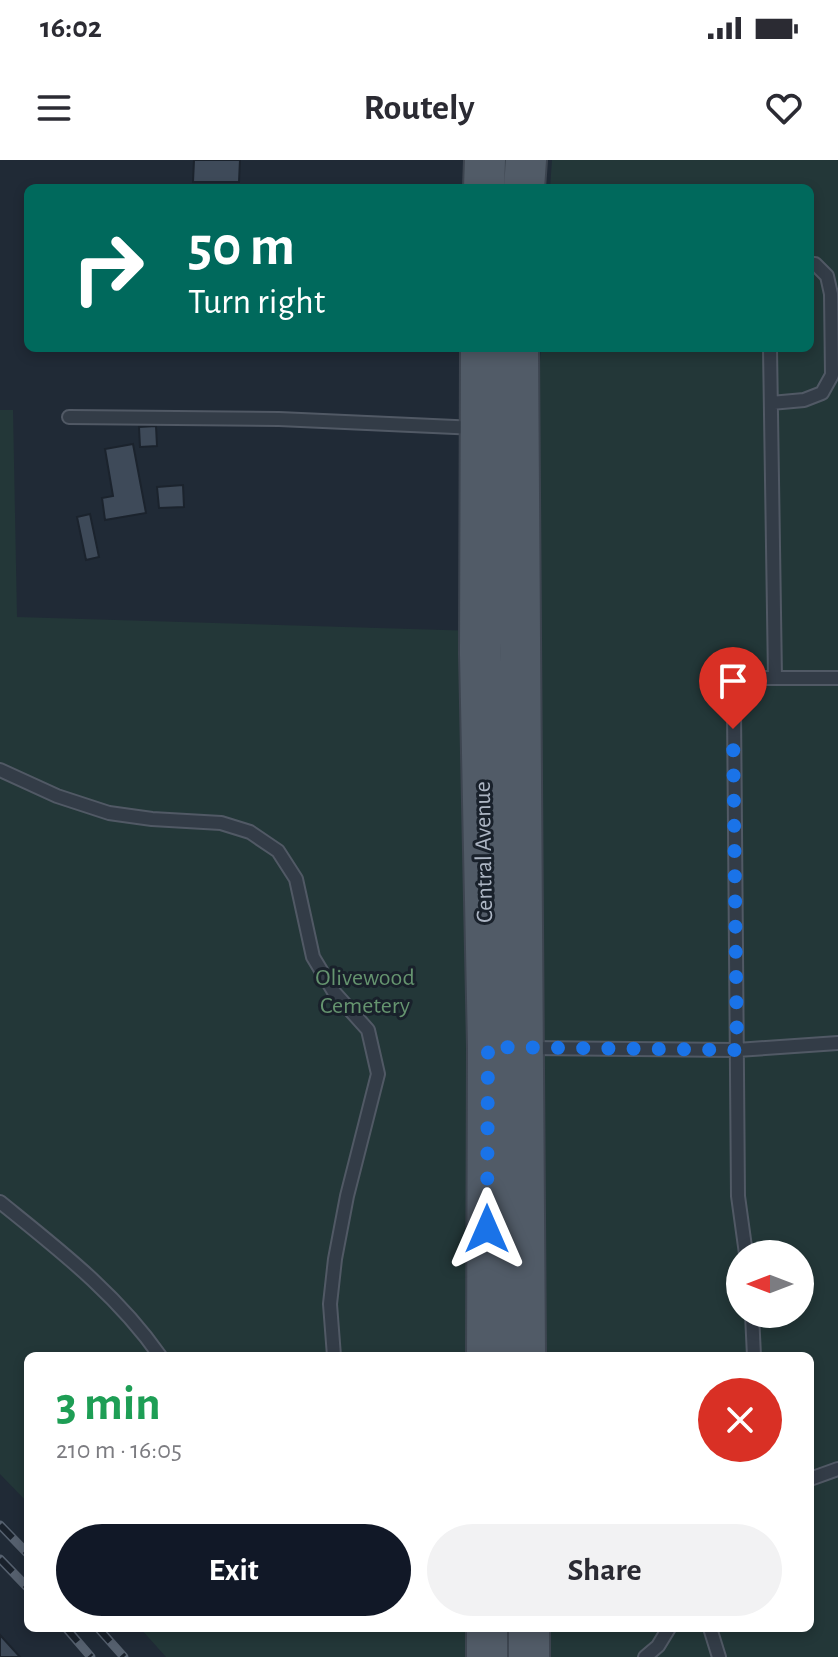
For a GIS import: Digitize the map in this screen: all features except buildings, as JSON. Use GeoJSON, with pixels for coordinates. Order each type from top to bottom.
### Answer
{"type":"FeatureCollection","features":[{"type":"Feature","properties":{"kind":"main road"},"geometry":{"type":"LineString","coordinates":[[484,184],[485,160]]}},
{"type":"Feature","properties":{"kind":"main road"},"geometry":{"type":"LineString","coordinates":[[524,184],[526,160]]}},
{"type":"Feature","properties":{"kind":"main road","name":"Central Avenue"},"geometry":{"type":"LineString","coordinates":[[481,352],[480,654],[525,1352]]}},
{"type":"Feature","properties":{"kind":"main road","name":"Central Avenue"},"geometry":{"type":"LineString","coordinates":[[487,1352],[505,1047],[518,352]]}},
{"type":"Feature","properties":{"kind":"main road"},"geometry":{"type":"LineString","coordinates":[[487,1632],[487,1657]]}},
{"type":"Feature","properties":{"kind":"main road"},"geometry":{"type":"LineString","coordinates":[[529,1632],[529,1657]]}},
{"type":"Feature","properties":{"kind":"lane"},"geometry":{"type":"LineString","coordinates":[[771,403],[804,400],[822,393],[832,375],[831,294],[827,276],[814,264]]}},
{"type":"Feature","properties":{"kind":"lane"},"geometry":{"type":"LineString","coordinates":[[770,352],[775,678]]}},
{"type":"Feature","properties":{"kind":"lane"},"geometry":{"type":"LineString","coordinates":[[69,417],[279,419],[480,428]]}},
{"type":"Feature","properties":{"kind":"lane"},"geometry":{"type":"LineString","coordinates":[[744,1240],[738,1196],[734,708],[743,689],[757,678],[838,678]]}},
{"type":"Feature","properties":{"kind":"lane"},"geometry":{"type":"LineString","coordinates":[[0,770],[57,796],[109,813],[221,823],[250,832],[278,851],[296,879],[313,957],[334,992],[368,1030],[378,1074],[347,1196],[335,1259],[330,1304],[334,1352]]}},
{"type":"Feature","properties":{"kind":"lane"},"geometry":{"type":"LineString","coordinates":[[505,1047],[737,1050],[838,1043]]}},
{"type":"Feature","properties":{"kind":"lane"},"geometry":{"type":"LineString","coordinates":[[0,1202],[90,1275],[125,1309],[157,1352]]}},
{"type":"Feature","properties":{"kind":"lane"},"geometry":{"type":"LineString","coordinates":[[753,1328],[754,1352]]}},
{"type":"Feature","properties":{"kind":"lane"},"geometry":{"type":"LineString","coordinates":[[814,1478],[838,1469]]}},
{"type":"Feature","properties":{"kind":"lane"},"geometry":{"type":"LineString","coordinates":[[645,1657],[658,1646],[667,1632]]}},
{"type":"Feature","properties":{"kind":"lane"},"geometry":{"type":"LineString","coordinates":[[711,1632],[719,1657]]}},
{"type":"Feature","properties":{"kind":"green space","name":"Olivewood Cemetery"},"geometry":{"type":"Polygon","coordinates":[[[552,160],[838,160],[838,1657],[166,1657],[144,1632],[814,1632],[814,1352],[24,1352],[24,1499],[0,1474],[0,410],[13,410],[17,617],[540,633],[537,399],[541,352],[814,352],[814,184],[550,184],[552,160]]]}},
{"type":"Feature","properties":{"kind":"railway"},"geometry":{"type":"LineString","coordinates":[[0,1525],[24,1550]]}},
{"type":"Feature","properties":{"kind":"railway"},"geometry":{"type":"LineString","coordinates":[[0,1559],[24,1584]]}},
{"type":"Feature","properties":{"kind":"railway"},"geometry":{"type":"LineString","coordinates":[[69,1632],[91,1657]]}},
{"type":"Feature","properties":{"kind":"railway"},"geometry":{"type":"LineString","coordinates":[[102,1632],[124,1657]]}},
{"type":"Feature","properties":{"kind":"route"},"geometry":{"type":"LineString","coordinates":[[487,1229],[488,1047],[737,1050],[733,729]]}}]}
